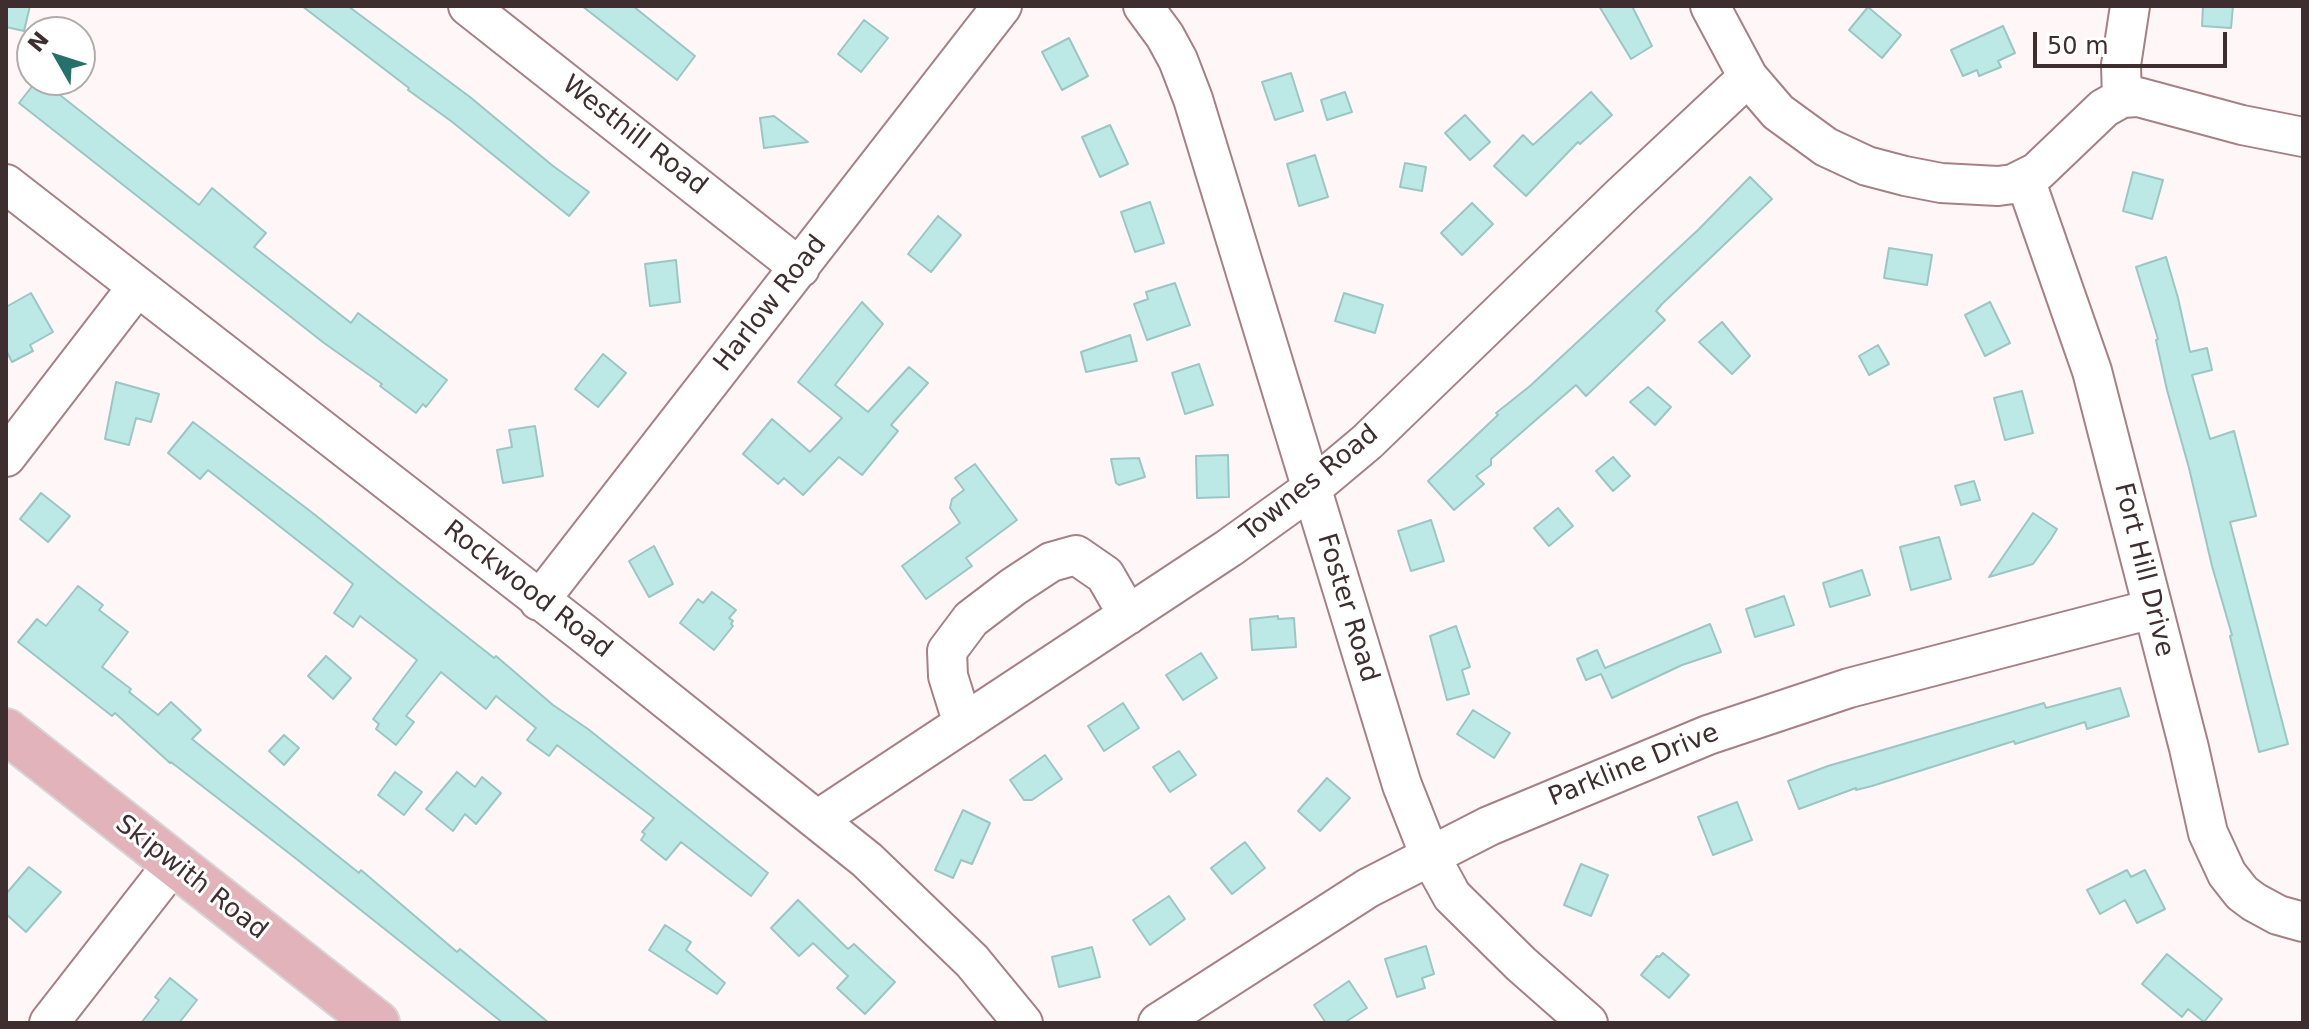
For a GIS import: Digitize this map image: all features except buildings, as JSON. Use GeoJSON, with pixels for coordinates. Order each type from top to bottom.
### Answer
{"type":"FeatureCollection","features":[{"type":"Feature","properties":{"kind":"main road","name":"Skipwith Road"},"geometry":{"type":"LineString","coordinates":[[6,731],[377,1023]]}},
{"type":"Feature","properties":{"kind":"street","name":"Westhill Road"},"geometry":{"type":"LineString","coordinates":[[468,6],[800,268]]}},
{"type":"Feature","properties":{"kind":"street","name":"Harlow Road"},"geometry":{"type":"LineString","coordinates":[[539,601],[1002,6]]}},
{"type":"Feature","properties":{"kind":"street","name":"Foster Road"},"geometry":{"type":"LineString","coordinates":[[1143,6],[1172,48],[1193,99],[1402,785],[1430,856],[1452,896],[1521,964],[1588,1023]]}},
{"type":"Feature","properties":{"kind":"street"},"geometry":{"type":"LineString","coordinates":[[1710,6],[1748,77],[1778,112],[1807,136],[1867,166],[1941,183],[1998,186],[2025,179],[2037,172],[2104,108],[2122,98],[2138,97],[2242,125],[2303,137]]}},
{"type":"Feature","properties":{"kind":"street"},"geometry":{"type":"LineString","coordinates":[[2122,98],[2121,65],[2130,6]]}},
{"type":"Feature","properties":{"kind":"street","name":"Townes Road"},"geometry":{"type":"LineString","coordinates":[[817,820],[1229,548],[1311,489],[1367,442],[1748,77]]}},
{"type":"Feature","properties":{"kind":"street","name":"Fort Hill Drive"},"geometry":{"type":"LineString","coordinates":[[2025,179],[2092,371],[2208,833],[2227,874],[2254,902],[2278,915],[2303,922]]}},
{"type":"Feature","properties":{"kind":"street","name":"Rockwood Road"},"geometry":{"type":"LineString","coordinates":[[6,184],[867,860],[972,961],[1023,1023]]}},
{"type":"Feature","properties":{"kind":"street"},"geometry":{"type":"LineString","coordinates":[[6,457],[137,287]]}},
{"type":"Feature","properties":{"kind":"street"},"geometry":{"type":"LineString","coordinates":[[963,724],[948,676],[947,651],[971,619],[1013,587],[1051,562],[1076,555],[1105,575],[1128,615]]}},
{"type":"Feature","properties":{"kind":"street","name":"Parkline Drive"},"geometry":{"type":"LineString","coordinates":[[1158,1023],[1368,888],[1489,826],[1708,735],[1849,688],[2152,609]]}},
{"type":"Feature","properties":{"kind":"street"},"geometry":{"type":"LineString","coordinates":[[49,1023],[173,864]]}}]}
